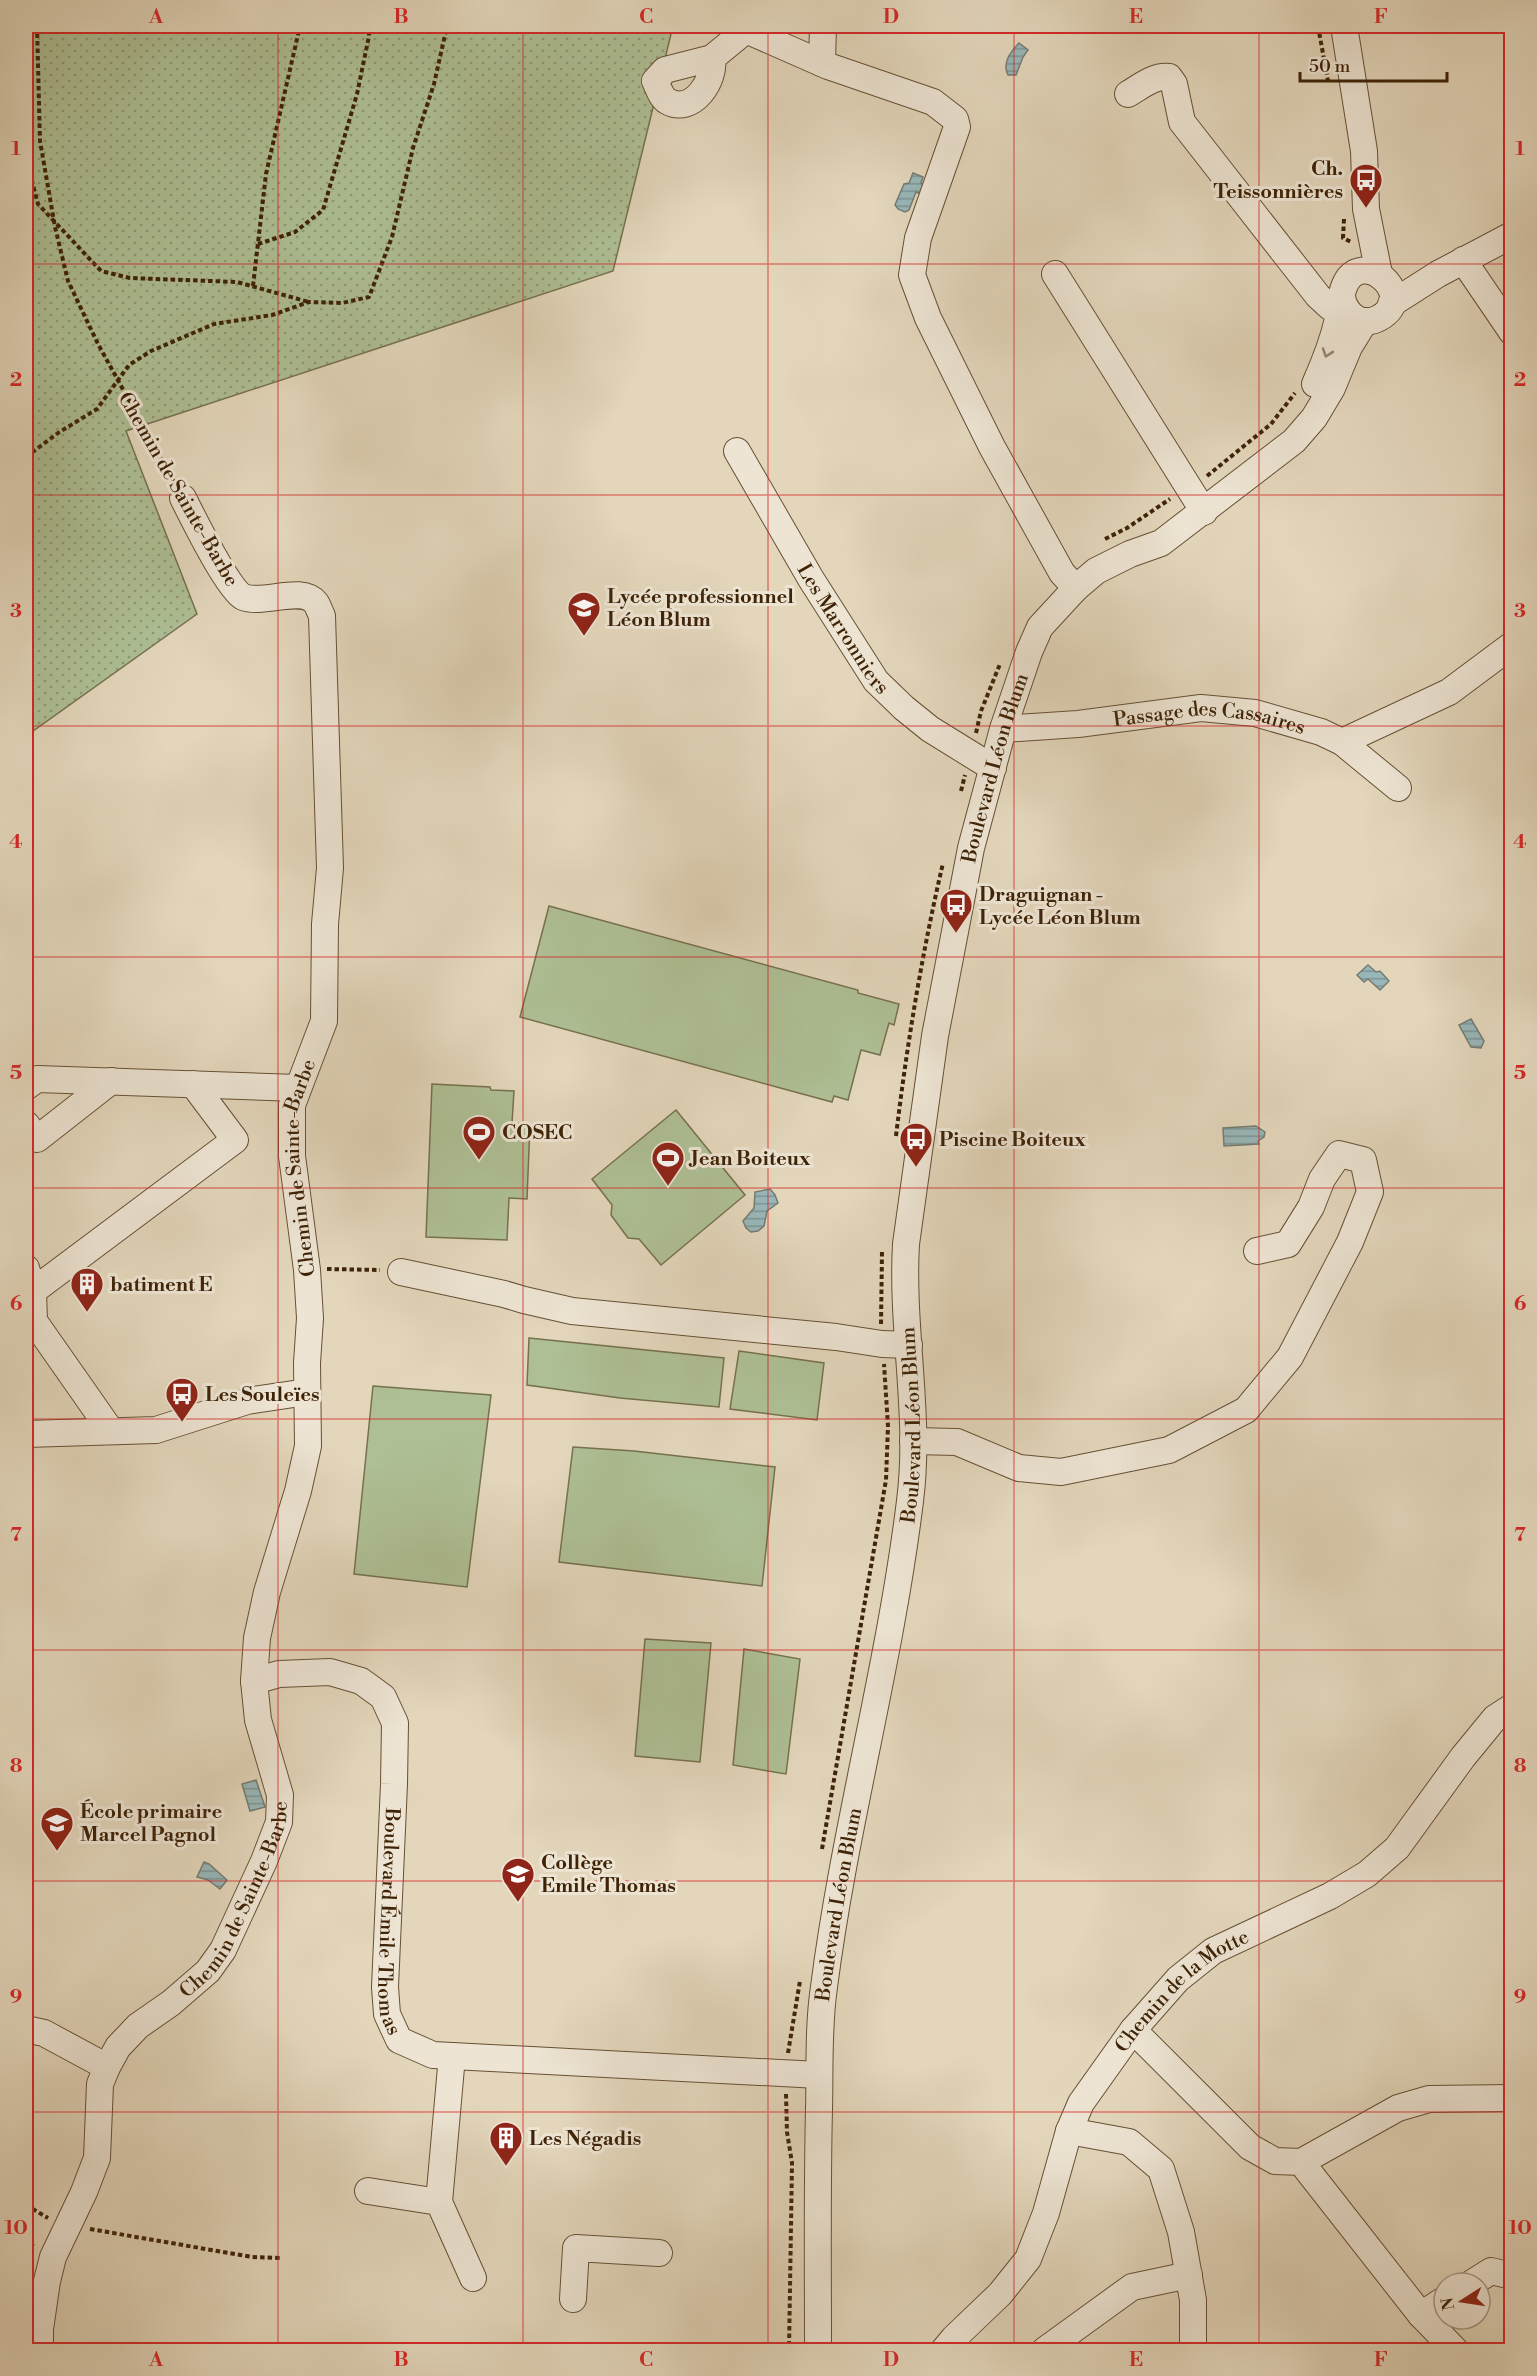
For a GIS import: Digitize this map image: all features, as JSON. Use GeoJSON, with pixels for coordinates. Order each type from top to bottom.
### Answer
{"type":"FeatureCollection","features":[{"type":"Feature","properties":{"kind":"street"},"geometry":{"type":"LineString","coordinates":[[822,63],[823,26]]}},
{"type":"Feature","properties":{"kind":"street"},"geometry":{"type":"LineString","coordinates":[[1128,94],[1161,76],[1169,77],[1174,84],[1182,122],[1318,296],[1330,307],[1349,304],[1381,318],[1387,288],[1355,210],[1364,151],[1344,26]]}},
{"type":"Feature","properties":{"kind":"street"},"geometry":{"type":"LineString","coordinates":[[712,58],[746,30],[822,63],[933,102],[955,119],[957,127],[918,238],[912,275],[928,318],[992,447],[1062,573],[1076,588]]}},
{"type":"Feature","properties":{"kind":"street","name":"Boulevard Léon Blum"},"geometry":{"type":"LineString","coordinates":[[818,2350],[819,2075],[823,1988],[911,1498],[913,1441],[904,1277],[906,1244],[935,1036],[971,848],[1003,729],[1029,652],[1040,627],[1076,588],[1096,571],[1130,554],[1161,543],[1196,499],[1283,429],[1310,394],[1349,304],[1355,210]]}},
{"type":"Feature","properties":{"kind":"street"},"geometry":{"type":"LineString","coordinates":[[1349,304],[1364,271],[1387,288],[1423,283],[1512,235]]}},
{"type":"Feature","properties":{"kind":"street"},"geometry":{"type":"LineString","coordinates":[[1463,260],[1512,332]]}},
{"type":"Feature","properties":{"kind":"street"},"geometry":{"type":"LineString","coordinates":[[1055,274],[1196,499]]}},
{"type":"Feature","properties":{"kind":"street","name":"Les Marronniers"},"geometry":{"type":"LineString","coordinates":[[737,451],[811,579],[876,681],[930,729],[993,768]]}},
{"type":"Feature","properties":{"kind":"street","name":"Chemin de Sainte-Barbe"},"geometry":{"type":"LineString","coordinates":[[40,2350],[40,2329],[53,2257],[84,2192],[97,2158],[100,2084],[107,2067],[118,2047],[138,2026],[171,2003],[208,1971],[218,1957],[264,1861],[279,1822],[280,1795],[258,1720],[254,1681],[256,1638],[267,1592],[298,1491],[308,1446],[307,1270],[292,1156],[292,1105],[324,1021],[325,924],[330,868],[322,616],[315,602],[303,595],[259,599],[242,597],[230,584],[183,498]]}},
{"type":"Feature","properties":{"kind":"street"},"geometry":{"type":"LineString","coordinates":[[1342,742],[1449,692],[1512,645]]}},
{"type":"Feature","properties":{"kind":"street","name":"Passage des Cassaires"},"geometry":{"type":"LineString","coordinates":[[1003,729],[1078,724],[1202,708],[1230,709],[1291,722],[1321,732],[1342,742],[1398,788]]}},
{"type":"Feature","properties":{"kind":"street"},"geometry":{"type":"LineString","coordinates":[[26,1088],[37,1079],[298,1088]]}},
{"type":"Feature","properties":{"kind":"street"},"geometry":{"type":"LineString","coordinates":[[26,1124],[37,1139],[111,1081]]}},
{"type":"Feature","properties":{"kind":"street"},"geometry":{"type":"LineString","coordinates":[[111,1431],[34,1321],[29,1280],[235,1140],[193,1084]]}},
{"type":"Feature","properties":{"kind":"street"},"geometry":{"type":"LineString","coordinates":[[913,1441],[957,1442],[1019,1468],[1061,1472],[1169,1450],[1246,1410],[1290,1357],[1350,1242],[1370,1192],[1363,1160],[1338,1154],[1322,1179],[1311,1207],[1288,1244],[1257,1251]]}},
{"type":"Feature","properties":{"kind":"street"},"geometry":{"type":"LineString","coordinates":[[401,1272],[504,1293],[572,1311],[909,1345]]}},
{"type":"Feature","properties":{"kind":"street"},"geometry":{"type":"LineString","coordinates":[[26,1434],[156,1430],[247,1401],[307,1392]]}},
{"type":"Feature","properties":{"kind":"street","name":"Boulevard Émile Thomas"},"geometry":{"type":"LineString","coordinates":[[254,1681],[279,1674],[330,1672],[361,1681],[383,1697],[395,1723],[385,1987],[387,2014],[399,2040],[433,2055],[819,2075]]}},
{"type":"Feature","properties":{"kind":"street","name":"Chemin de la Motte"},"geometry":{"type":"LineString","coordinates":[[955,2346],[1028,2259],[1046,2213],[1069,2131],[1081,2103],[1133,2030],[1178,1979],[1213,1951],[1330,1896],[1367,1874],[1397,1848],[1463,1757],[1495,1718],[1512,1707]]}},
{"type":"Feature","properties":{"kind":"street"},"geometry":{"type":"LineString","coordinates":[[26,2029],[44,2033],[107,2067]]}},
{"type":"Feature","properties":{"kind":"street"},"geometry":{"type":"LineString","coordinates":[[1133,2030],[1250,2147],[1275,2161],[1301,2162],[1398,2108],[1429,2099],[1512,2098]]}},
{"type":"Feature","properties":{"kind":"street"},"geometry":{"type":"LineString","coordinates":[[452,2056],[439,2202],[473,2278]]}},
{"type":"Feature","properties":{"kind":"street"},"geometry":{"type":"LineString","coordinates":[[1069,2131],[1129,2142],[1161,2169],[1181,2232],[1189,2275],[1193,2300],[1191,2350]]}},
{"type":"Feature","properties":{"kind":"street"},"geometry":{"type":"LineString","coordinates":[[1301,2162],[1421,2315],[1455,2350]]}},
{"type":"Feature","properties":{"kind":"street"},"geometry":{"type":"LineString","coordinates":[[368,2191],[439,2202]]}},
{"type":"Feature","properties":{"kind":"street"},"geometry":{"type":"LineString","coordinates":[[573,2299],[576,2248],[659,2253]]}},
{"type":"Feature","properties":{"kind":"street"},"geometry":{"type":"LineString","coordinates":[[1492,2271],[1512,2276]]}},
{"type":"Feature","properties":{"kind":"street"},"geometry":{"type":"LineString","coordinates":[[1045,2350],[1132,2287],[1189,2275]]}},
{"type":"Feature","properties":{"kind":"street"},"geometry":{"type":"LineString","coordinates":[[1421,2315],[1432,2308]]}},
{"type":"Feature","properties":{"kind":"path","name":"Chemin de Sainte-Barbe"},"geometry":{"type":"LineString","coordinates":[[37,26],[40,141],[53,219],[68,281],[118,381],[183,498]]}},
{"type":"Feature","properties":{"kind":"path"},"geometry":{"type":"LineString","coordinates":[[253,286],[266,174],[300,26]]}},
{"type":"Feature","properties":{"kind":"path"},"geometry":{"type":"LineString","coordinates":[[258,243],[296,232],[322,210],[357,94],[369,26]]}},
{"type":"Feature","properties":{"kind":"path"},"geometry":{"type":"LineString","coordinates":[[26,158],[38,204],[101,271],[130,278],[237,282],[309,302],[342,303],[369,297],[392,237],[413,148],[434,84],[447,26]]}},
{"type":"Feature","properties":{"kind":"path"},"geometry":{"type":"LineString","coordinates":[[1318,26],[1329,87]]}},
{"type":"Feature","properties":{"kind":"path"},"geometry":{"type":"LineString","coordinates":[[1352,242],[1343,238],[1355,210]]}},
{"type":"Feature","properties":{"kind":"path"},"geometry":{"type":"LineString","coordinates":[[26,457],[58,433],[97,409],[129,365],[151,351],[214,324],[272,315],[309,302]]}},
{"type":"Feature","properties":{"kind":"path"},"geometry":{"type":"LineString","coordinates":[[1097,543],[1196,499],[1206,476],[1271,424],[1289,403],[1300,385]]}},
{"type":"Feature","properties":{"kind":"path"},"geometry":{"type":"LineString","coordinates":[[307,1270],[362,1268],[401,1272]]}},
{"type":"Feature","properties":{"kind":"path"},"geometry":{"type":"LineString","coordinates":[[821,1852],[886,1480],[888,1425],[883,1355]]}},
{"type":"Feature","properties":{"kind":"path"},"geometry":{"type":"LineString","coordinates":[[787,2063],[801,1980]]}},
{"type":"Feature","properties":{"kind":"path"},"geometry":{"type":"LineString","coordinates":[[786,2092],[787,2132],[792,2163],[789,2350]]}},
{"type":"Feature","properties":{"kind":"path"},"geometry":{"type":"LineString","coordinates":[[26,2205],[52,2220],[102,2232],[252,2257],[281,2258]]}},
{"type":"Feature","properties":{"kind":"green space"},"geometry":{"type":"Polygon","coordinates":[[[26,26],[673,26],[613,271],[126,431],[197,614],[26,736],[26,26]]]}},
{"type":"Feature","properties":{"kind":"green space"},"geometry":{"type":"Polygon","coordinates":[[[549,906],[858,990],[858,993],[899,1004],[894,1025],[889,1023],[880,1055],[861,1050],[848,1100],[834,1096],[832,1102],[520,1017],[549,906]]]}},
{"type":"Feature","properties":{"kind":"green space","name":"COSEC"},"geometry":{"type":"Polygon","coordinates":[[[432,1084],[490,1087],[491,1090],[514,1091],[512,1123],[530,1124],[527,1199],[509,1198],[507,1240],[426,1237],[432,1084]]]}},
{"type":"Feature","properties":{"kind":"green space","name":"Jean Boiteux"},"geometry":{"type":"Polygon","coordinates":[[[676,1110],[745,1195],[661,1265],[639,1239],[628,1238],[611,1215],[612,1205],[592,1179],[676,1110]]]}},
{"type":"Feature","properties":{"kind":"green space"},"geometry":{"type":"Polygon","coordinates":[[[529,1338],[724,1358],[719,1407],[620,1398],[527,1385],[529,1338]]]}},
{"type":"Feature","properties":{"kind":"green space"},"geometry":{"type":"Polygon","coordinates":[[[739,1351],[824,1363],[817,1420],[730,1409],[739,1351]]]}},
{"type":"Feature","properties":{"kind":"green space"},"geometry":{"type":"Polygon","coordinates":[[[373,1386],[491,1395],[467,1587],[354,1574],[373,1386]]]}},
{"type":"Feature","properties":{"kind":"green space"},"geometry":{"type":"Polygon","coordinates":[[[573,1447],[634,1451],[775,1467],[762,1586],[559,1562],[573,1447]]]}},
{"type":"Feature","properties":{"kind":"green space"},"geometry":{"type":"Polygon","coordinates":[[[645,1639],[711,1643],[700,1762],[635,1756],[645,1639]]]}},
{"type":"Feature","properties":{"kind":"green space"},"geometry":{"type":"Polygon","coordinates":[[[744,1649],[800,1659],[786,1774],[733,1765],[744,1649]]]}},
{"type":"Feature","properties":{"kind":"water"},"geometry":{"type":"Polygon","coordinates":[[[1019,43],[1028,50],[1016,75],[1008,75],[1006,67],[1008,58],[1019,43]]]}},
{"type":"Feature","properties":{"kind":"water"},"geometry":{"type":"Polygon","coordinates":[[[913,173],[923,177],[921,183],[924,185],[921,194],[916,192],[909,210],[905,212],[895,205],[904,184],[909,183],[913,173]]]}},
{"type":"Feature","properties":{"kind":"water"},"geometry":{"type":"Polygon","coordinates":[[[1368,965],[1376,972],[1380,971],[1389,981],[1380,990],[1368,979],[1364,982],[1357,975],[1368,965]]]}},
{"type":"Feature","properties":{"kind":"water"},"geometry":{"type":"Polygon","coordinates":[[[1471,1019],[1484,1041],[1481,1048],[1471,1047],[1459,1025],[1471,1019]]]}},
{"type":"Feature","properties":{"kind":"water"},"geometry":{"type":"Polygon","coordinates":[[[1256,1126],[1265,1132],[1264,1137],[1258,1141],[1259,1144],[1224,1146],[1223,1128],[1256,1126]]]}},
{"type":"Feature","properties":{"kind":"water"},"geometry":{"type":"Polygon","coordinates":[[[770,1189],[778,1203],[767,1211],[764,1226],[758,1231],[751,1232],[743,1221],[754,1208],[755,1192],[770,1189]]]}},
{"type":"Feature","properties":{"kind":"water"},"geometry":{"type":"Polygon","coordinates":[[[256,1780],[265,1807],[250,1811],[242,1784],[256,1780]]]}},
{"type":"Feature","properties":{"kind":"water"},"geometry":{"type":"Polygon","coordinates":[[[204,1862],[227,1880],[220,1889],[208,1880],[197,1877],[204,1862]]]}},
{"type":"Feature","properties":{"kind":"place","name":"Ch. Teissonnières"},"geometry":{"type":"Point","coordinates":[1366,209]}},
{"type":"Feature","properties":{"kind":"place","name":"Lycée professionnel Léon Blum"},"geometry":{"type":"Point","coordinates":[584,637]}},
{"type":"Feature","properties":{"kind":"place","name":"Draguignan - Lycée Léon Blum"},"geometry":{"type":"Point","coordinates":[956,934]}},
{"type":"Feature","properties":{"kind":"place","name":"COSEC"},"geometry":{"type":"Point","coordinates":[479,1161]}},
{"type":"Feature","properties":{"kind":"place","name":"Piscine Boiteux"},"geometry":{"type":"Point","coordinates":[916,1168]}},
{"type":"Feature","properties":{"kind":"place","name":"Jean Boiteux"},"geometry":{"type":"Point","coordinates":[668,1187]}},
{"type":"Feature","properties":{"kind":"place","name":"batiment E"},"geometry":{"type":"Point","coordinates":[87,1313]}},
{"type":"Feature","properties":{"kind":"place","name":"Les Souleïes"},"geometry":{"type":"Point","coordinates":[182,1423]}},
{"type":"Feature","properties":{"kind":"place","name":"École primaire Marcel Pagnol"},"geometry":{"type":"Point","coordinates":[57,1852]}},
{"type":"Feature","properties":{"kind":"place","name":"Collège Emile Thomas"},"geometry":{"type":"Point","coordinates":[518,1903]}},
{"type":"Feature","properties":{"kind":"place","name":"Les Négadis"},"geometry":{"type":"Point","coordinates":[506,2167]}}]}
